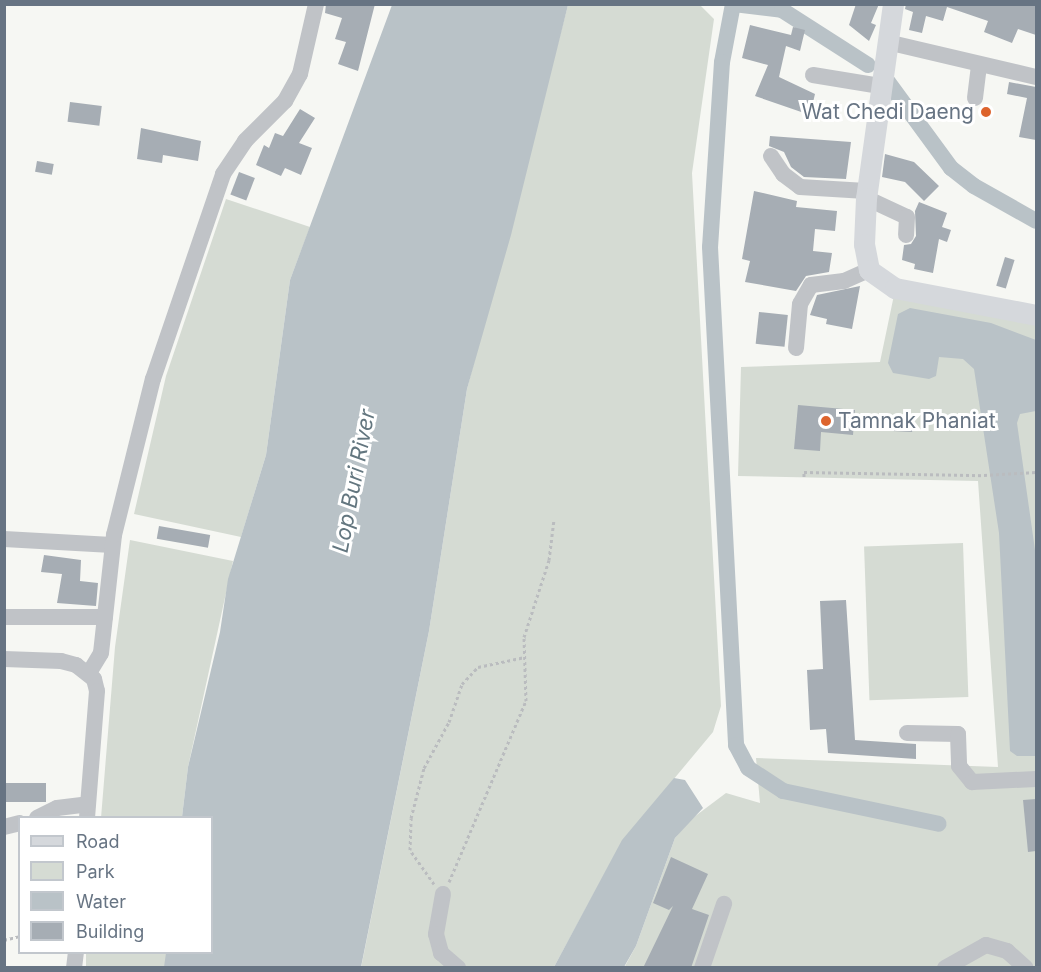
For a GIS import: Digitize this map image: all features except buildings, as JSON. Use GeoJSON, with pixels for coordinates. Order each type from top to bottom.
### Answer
{"type":"FeatureCollection","features":[{"type":"Feature","properties":{"kind":"main road"},"geometry":{"type":"LineString","coordinates":[[893,4],[866,194],[864,244],[869,270],[894,288],[1036,315]]}},
{"type":"Feature","properties":{"kind":"street"},"geometry":{"type":"LineString","coordinates":[[89,673],[101,653],[112,545],[153,379],[223,174],[244,141],[285,101],[300,74],[316,4]]}},
{"type":"Feature","properties":{"kind":"street"},"geometry":{"type":"LineString","coordinates":[[886,42],[1036,77]]}},
{"type":"Feature","properties":{"kind":"street"},"geometry":{"type":"LineString","coordinates":[[975,98],[979,64]]}},
{"type":"Feature","properties":{"kind":"street"},"geometry":{"type":"LineString","coordinates":[[813,75],[881,79]]}},
{"type":"Feature","properties":{"kind":"street"},"geometry":{"type":"LineString","coordinates":[[771,156],[783,174],[800,187],[866,194],[907,217],[906,235]]}},
{"type":"Feature","properties":{"kind":"street"},"geometry":{"type":"LineString","coordinates":[[795,348],[800,304],[811,285],[844,280],[869,270]]}},
{"type":"Feature","properties":{"kind":"street"},"geometry":{"type":"LineString","coordinates":[[4,538],[112,545]]}},
{"type":"Feature","properties":{"kind":"street"},"geometry":{"type":"LineString","coordinates":[[4,617],[105,617]]}},
{"type":"Feature","properties":{"kind":"street"},"geometry":{"type":"LineString","coordinates":[[4,659],[61,661],[89,673],[97,691],[87,811],[57,808],[41,816]]}},
{"type":"Feature","properties":{"kind":"street"},"geometry":{"type":"LineString","coordinates":[[907,733],[958,734],[959,766],[972,782],[1036,779]]}},
{"type":"Feature","properties":{"kind":"street"},"geometry":{"type":"LineString","coordinates":[[443,894],[436,934],[441,953],[458,968]]}},
{"type":"Feature","properties":{"kind":"street"},"geometry":{"type":"LineString","coordinates":[[702,968],[724,904]]}},
{"type":"Feature","properties":{"kind":"street"},"geometry":{"type":"LineString","coordinates":[[945,968],[986,945],[1007,951],[1026,968]]}},
{"type":"Feature","properties":{"kind":"path"},"geometry":{"type":"LineString","coordinates":[[804,477],[804,472],[984,476],[1036,472]]}},
{"type":"Feature","properties":{"kind":"path"},"geometry":{"type":"LineString","coordinates":[[525,657],[478,667],[462,684],[449,722],[424,768],[411,818],[410,850],[443,894],[526,701],[525,657],[524,637],[549,560],[554,519]]}},
{"type":"Feature","properties":{"kind":"green space"},"geometry":{"type":"Polygon","coordinates":[[[568,5],[700,5],[714,19],[692,173],[721,706],[713,732],[623,840],[554,967],[361,968],[429,631],[467,389],[568,5]]]}},
{"type":"Feature","properties":{"kind":"green space"},"geometry":{"type":"Polygon","coordinates":[[[226,199],[310,227],[290,280],[266,455],[241,537],[134,514],[166,376],[226,199]]]}},
{"type":"Feature","properties":{"kind":"green space"},"geometry":{"type":"Polygon","coordinates":[[[894,295],[1036,323],[1036,967],[624,968],[636,946],[675,838],[690,820],[726,793],[760,803],[756,758],[998,767],[978,481],[738,476],[741,367],[880,362],[894,295]]]}},
{"type":"Feature","properties":{"kind":"green space"},"geometry":{"type":"Polygon","coordinates":[[[130,540],[233,561],[188,767],[182,816],[101,816],[115,647],[130,540]]]}},
{"type":"Feature","properties":{"kind":"green space"},"geometry":{"type":"Polygon","coordinates":[[[963,543],[968,697],[869,700],[864,546],[963,543]]]}},
{"type":"Feature","properties":{"kind":"green space"},"geometry":{"type":"Polygon","coordinates":[[[86,954],[166,954],[166,968],[86,968],[86,954]]]}},
{"type":"Feature","properties":{"kind":"water","name":"Lop Buri River"},"geometry":{"type":"Polygon","coordinates":[[[392,5],[568,5],[511,235],[467,389],[429,631],[361,967],[164,967],[166,954],[213,954],[213,816],[182,816],[188,767],[220,632],[228,579],[266,455],[290,280],[392,5]]]}},
{"type":"Feature","properties":{"kind":"water"},"geometry":{"type":"Polygon","coordinates":[[[910,308],[991,323],[1036,340],[1036,411],[1020,414],[1017,423],[1036,557],[1036,756],[1017,756],[1010,751],[999,533],[974,369],[963,359],[939,357],[936,376],[929,379],[893,373],[888,363],[898,314],[910,308]]]}},
{"type":"Feature","properties":{"kind":"water"},"geometry":{"type":"Polygon","coordinates":[[[674,778],[685,780],[703,808],[675,838],[636,946],[624,967],[554,967],[622,840],[674,778]]]}},
{"type":"Feature","properties":{"kind":"waterway"},"geometry":{"type":"LineString","coordinates":[[733,4],[722,62],[710,247],[736,745],[748,768],[783,791],[939,824]]}},
{"type":"Feature","properties":{"kind":"waterway"},"geometry":{"type":"LineString","coordinates":[[734,4],[782,10],[868,65]]}},
{"type":"Feature","properties":{"kind":"waterway"},"geometry":{"type":"LineString","coordinates":[[888,82],[951,168],[974,186],[1036,221]]}},
{"type":"Feature","properties":{"kind":"place","name":"Wat Chedi Daeng"},"geometry":{"type":"Point","coordinates":[986,112]}},
{"type":"Feature","properties":{"kind":"place","name":"Tamnak Phaniat"},"geometry":{"type":"Point","coordinates":[826,421]}}]}
